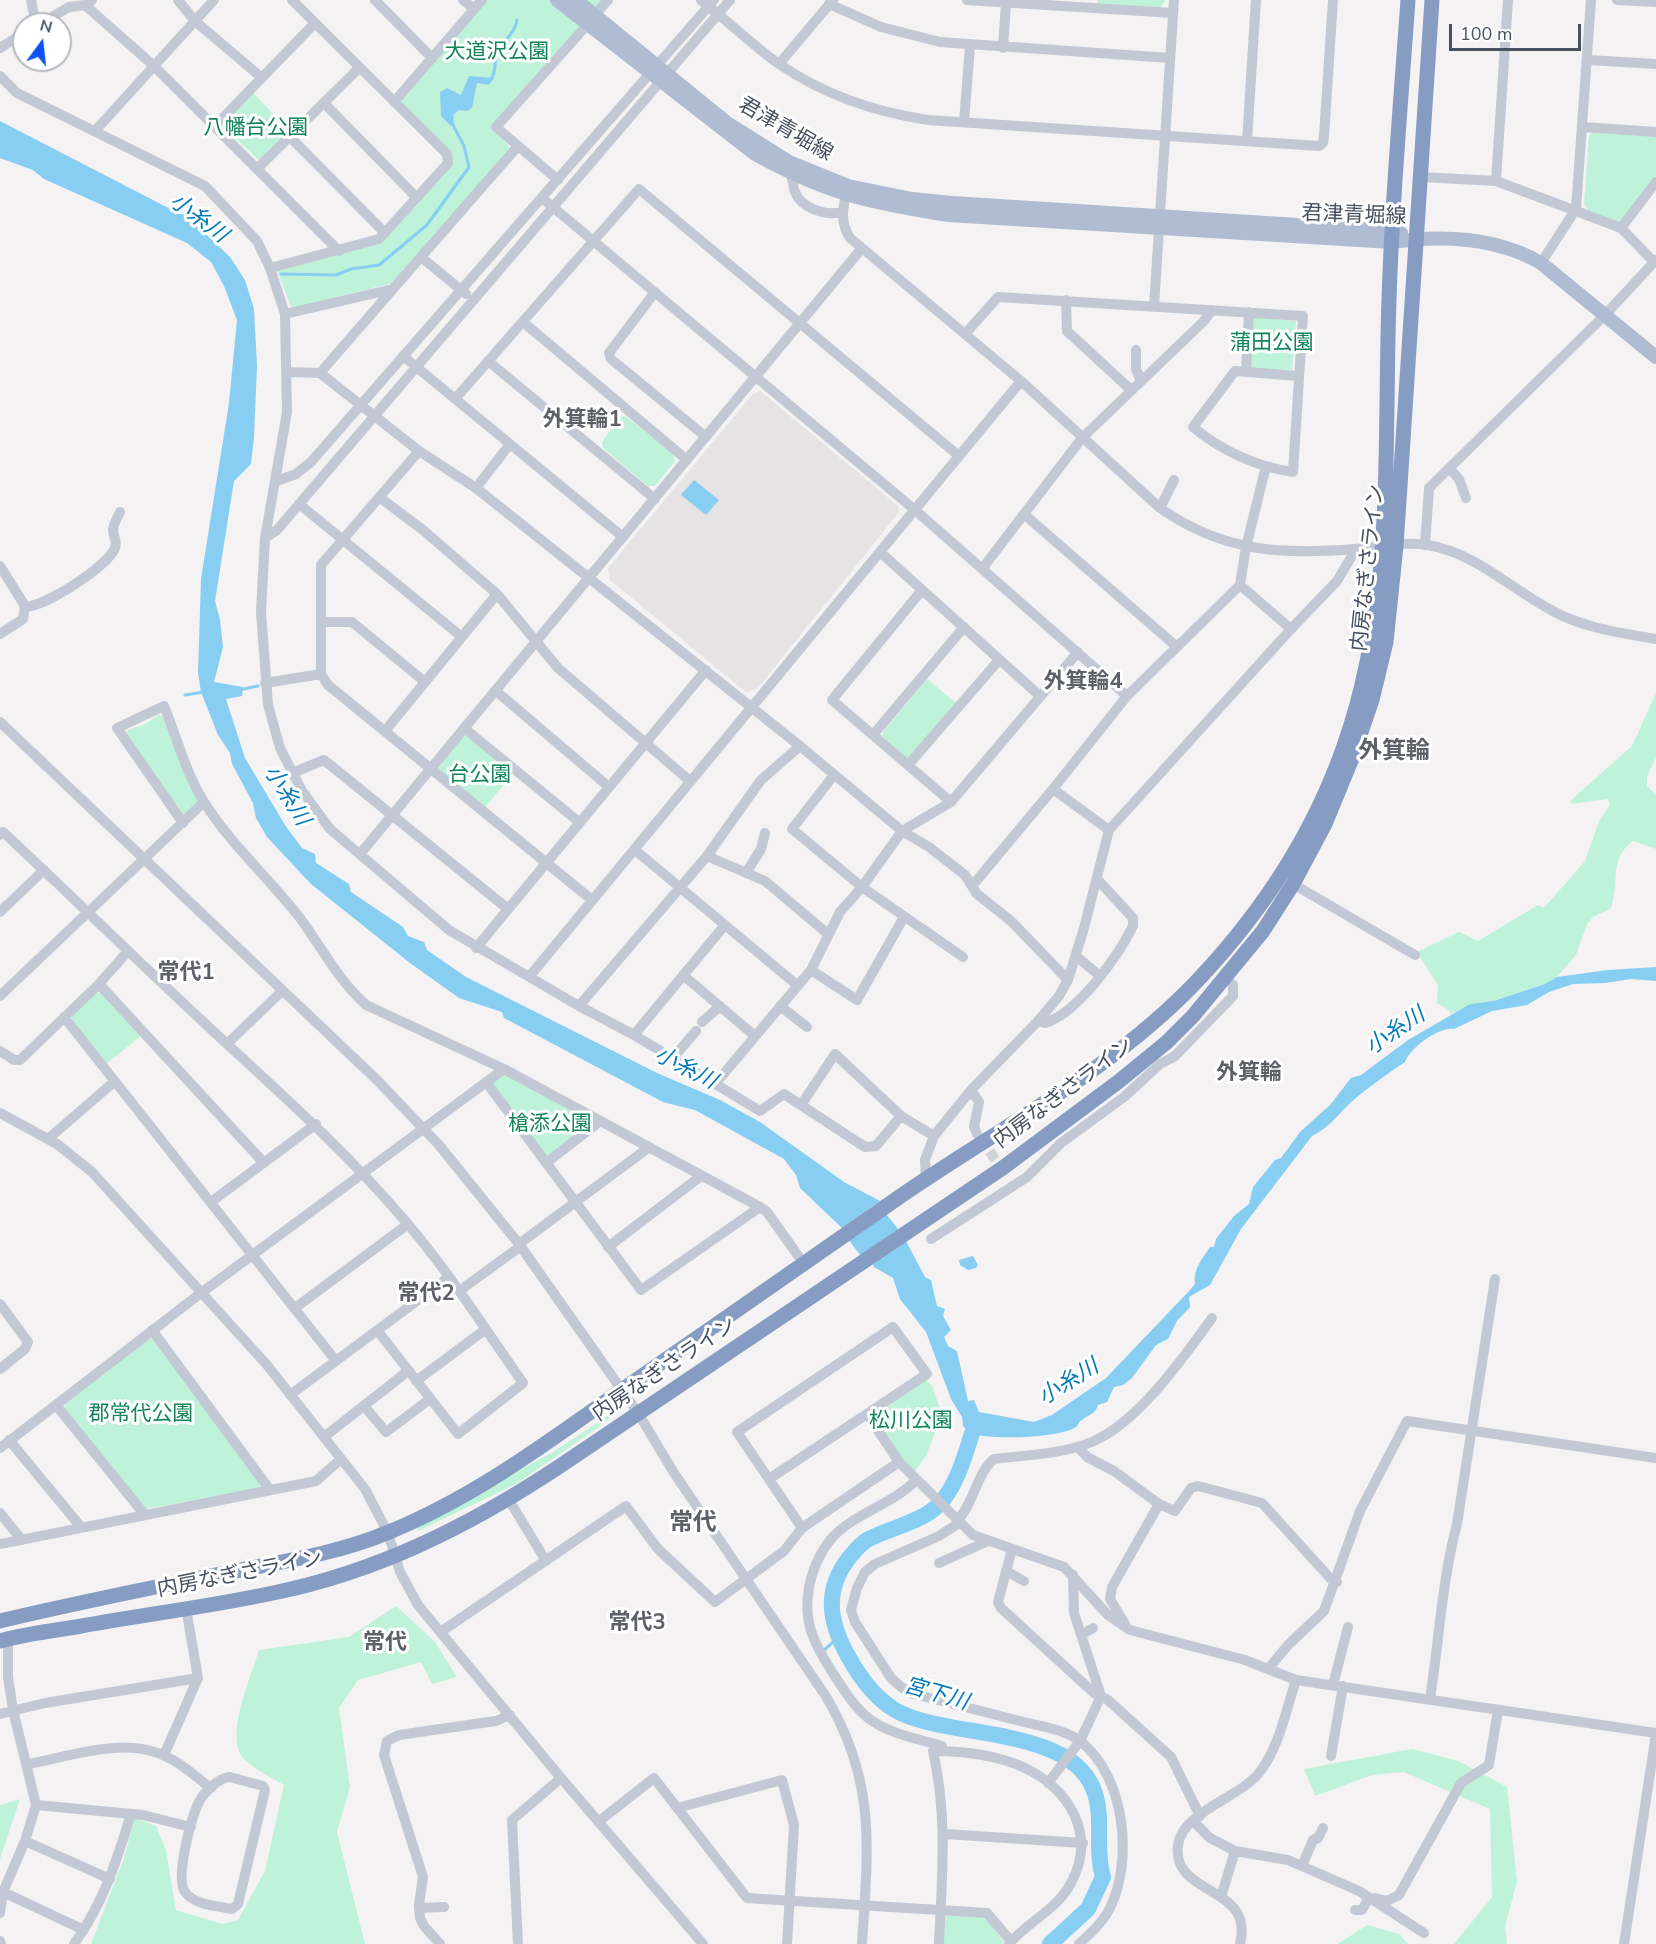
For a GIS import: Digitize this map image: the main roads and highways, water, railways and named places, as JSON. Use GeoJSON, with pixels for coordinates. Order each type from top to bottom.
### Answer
{"type":"FeatureCollection","features":[{"type":"Feature","properties":{"kind":"highway","name":"内房なぎさライン"},"geometry":{"type":"LineString","coordinates":[[4,1640],[273,1593],[334,1578],[395,1557],[509,1500],[1004,1167],[1167,1042],[1225,977],[1263,931],[1293,884],[1325,824],[1372,700],[1386,642],[1392,236],[1408,0]]}},
{"type":"Feature","properties":{"kind":"highway","name":"内房なぎさライン"},"geometry":{"type":"LineString","coordinates":[[0,1621],[80,1602],[327,1552],[388,1533],[483,1485],[585,1418],[926,1179],[1057,1096],[1155,1022],[1195,984],[1257,910],[1280,878],[1312,822],[1345,744],[1372,642],[1389,546],[1417,238],[1432,0]]}},
{"type":"Feature","properties":{"kind":"main road","name":"君津青堀線"},"geometry":{"type":"LineString","coordinates":[[557,0],[591,20],[755,154],[790,173],[847,191],[912,199],[1159,221],[1467,240],[1497,245],[1521,252],[1541,263],[1656,357]]}},
{"type":"Feature","properties":{"kind":"main road","name":"君津青堀線"},"geometry":{"type":"LineString","coordinates":[[576,0],[591,20]]}},
{"type":"Feature","properties":{"kind":"main road","name":"君津青堀線"},"geometry":{"type":"LineString","coordinates":[[658,74],[761,146],[847,191]]}},
{"type":"Feature","properties":{"kind":"water"},"geometry":{"type":"Polygon","coordinates":[[[469,76],[494,78],[489,85],[477,83],[472,108],[467,111],[459,110],[453,115],[454,122],[451,126],[441,116],[440,92],[447,88],[461,95],[469,76]]]}},
{"type":"Feature","properties":{"kind":"water"},"geometry":{"type":"Polygon","coordinates":[[[0,121],[180,214],[185,214],[230,257],[245,280],[254,309],[257,366],[254,437],[251,464],[234,481],[215,601],[223,647],[214,682],[243,687],[242,696],[226,699],[245,758],[285,825],[302,848],[315,854],[316,863],[349,884],[351,892],[403,927],[408,936],[424,942],[427,950],[466,977],[657,1073],[720,1100],[760,1122],[844,1182],[880,1201],[842,1228],[800,1188],[796,1175],[784,1159],[695,1110],[663,1102],[504,1018],[502,1012],[459,998],[410,963],[311,884],[267,837],[256,818],[253,803],[232,764],[230,753],[218,735],[201,692],[198,673],[201,579],[229,403],[237,320],[224,286],[211,262],[187,243],[44,179],[33,170],[0,158],[0,121]]]}},
{"type":"Feature","properties":{"kind":"water"},"geometry":{"type":"Polygon","coordinates":[[[694,480],[719,500],[706,515],[681,495],[694,480]]]}},
{"type":"Feature","properties":{"kind":"water"},"geometry":{"type":"Polygon","coordinates":[[[1656,967],[1656,981],[1631,979],[1573,984],[1549,992],[1527,1005],[1492,1011],[1454,1029],[1441,1031],[1425,1040],[1412,1051],[1405,1062],[1357,1097],[1330,1123],[1312,1136],[1241,1229],[1210,1285],[1189,1297],[1190,1307],[1177,1321],[1168,1339],[1156,1345],[1132,1378],[1123,1385],[1114,1387],[1107,1402],[1098,1405],[1093,1413],[1080,1421],[1076,1427],[1056,1434],[1010,1437],[974,1434],[966,1454],[964,1443],[970,1433],[963,1426],[962,1417],[951,1399],[926,1332],[900,1299],[893,1278],[874,1267],[873,1264],[906,1241],[925,1277],[931,1280],[937,1306],[945,1309],[943,1316],[951,1330],[944,1337],[948,1346],[957,1351],[968,1401],[974,1400],[979,1412],[1034,1422],[1052,1415],[1106,1378],[1190,1290],[1195,1284],[1195,1274],[1201,1260],[1210,1247],[1214,1247],[1216,1239],[1234,1216],[1249,1204],[1253,1187],[1275,1160],[1281,1158],[1300,1132],[1330,1105],[1351,1078],[1361,1075],[1408,1040],[1470,1004],[1493,1001],[1545,984],[1557,977],[1608,970],[1656,967]]]}},
{"type":"Feature","properties":{"kind":"water"},"geometry":{"type":"Polygon","coordinates":[[[886,1214],[899,1230],[861,1256],[848,1239],[886,1214]]]}},
{"type":"Feature","properties":{"kind":"water"},"geometry":{"type":"Polygon","coordinates":[[[973,1256],[978,1265],[976,1268],[968,1270],[960,1265],[959,1260],[973,1256]]]}},
{"type":"Feature","properties":{"kind":"waterway"},"geometry":{"type":"LineString","coordinates":[[491,79],[497,53],[512,32],[517,20]]}},
{"type":"Feature","properties":{"kind":"waterway"},"geometry":{"type":"LineString","coordinates":[[281,274],[336,275],[351,269],[379,265],[427,225],[469,167],[464,146],[452,123]]}},
{"type":"Feature","properties":{"kind":"waterway"},"geometry":{"type":"LineString","coordinates":[[239,690],[258,686]]}},
{"type":"Feature","properties":{"kind":"waterway"},"geometry":{"type":"LineString","coordinates":[[185,695],[204,692]]}},
{"type":"Feature","properties":{"kind":"waterway","name":"宮下川"},"geometry":{"type":"LineString","coordinates":[[972,1433],[957,1476],[946,1497],[930,1512],[867,1540],[848,1559],[835,1583],[832,1595],[833,1619],[842,1643],[857,1671],[874,1693],[895,1710],[943,1726],[1003,1736],[1032,1743],[1058,1753],[1079,1768],[1093,1788],[1097,1799],[1099,1855],[1103,1877],[1088,1909],[1050,1944]]}},
{"type":"Feature","properties":{"kind":"waterway"},"geometry":{"type":"LineString","coordinates":[[824,1650],[839,1637]]}},
{"type":"Feature","properties":{"kind":"tunnel"},"geometry":{"type":"LineString","coordinates":[[981,1139],[1006,1175]]}},
{"type":"Feature","properties":{"kind":"district","name":"外箕輪1"},"geometry":{"type":"Point","coordinates":[582,421]}},
{"type":"Feature","properties":{"kind":"district","name":"外箕輪4"},"geometry":{"type":"Point","coordinates":[1083,683]}},
{"type":"Feature","properties":{"kind":"district","name":"外箕輪"},"geometry":{"type":"Point","coordinates":[1394,752]}},
{"type":"Feature","properties":{"kind":"district","name":"常代1"},"geometry":{"type":"Point","coordinates":[186,974]}},
{"type":"Feature","properties":{"kind":"district","name":"外箕輪"},"geometry":{"type":"Point","coordinates":[1249,1074]}},
{"type":"Feature","properties":{"kind":"district","name":"常代2"},"geometry":{"type":"Point","coordinates":[426,1295]}},
{"type":"Feature","properties":{"kind":"district","name":"常代"},"geometry":{"type":"Point","coordinates":[693,1524]}},
{"type":"Feature","properties":{"kind":"district","name":"常代3"},"geometry":{"type":"Point","coordinates":[637,1624]}},
{"type":"Feature","properties":{"kind":"district","name":"常代"},"geometry":{"type":"Point","coordinates":[385,1644]}},
{"type":"Feature","properties":{"kind":"park label","name":"大道沢公園"},"geometry":{"type":"Point","coordinates":[497,53]}},
{"type":"Feature","properties":{"kind":"park label","name":"八幡台公園"},"geometry":{"type":"Point","coordinates":[256,129]}},
{"type":"Feature","properties":{"kind":"park label","name":"蒲田公園"},"geometry":{"type":"Point","coordinates":[1272,344]}},
{"type":"Feature","properties":{"kind":"park label","name":"台公園"},"geometry":{"type":"Point","coordinates":[480,776]}},
{"type":"Feature","properties":{"kind":"park label","name":"槍添公園"},"geometry":{"type":"Point","coordinates":[550,1125]}},
{"type":"Feature","properties":{"kind":"park label","name":"郡常代公園"},"geometry":{"type":"Point","coordinates":[141,1415]}},
{"type":"Feature","properties":{"kind":"park label","name":"松川公園"},"geometry":{"type":"Point","coordinates":[911,1422]}},
{"type":"Feature","properties":{"kind":"water label","name":"小糸川"},"geometry":{"type":"Point","coordinates":[198,219]}},
{"type":"Feature","properties":{"kind":"water label","name":"小糸川"},"geometry":{"type":"Point","coordinates":[286,796]}},
{"type":"Feature","properties":{"kind":"water label","name":"小糸川"},"geometry":{"type":"Point","coordinates":[1396,1032]}},
{"type":"Feature","properties":{"kind":"water label","name":"小糸川"},"geometry":{"type":"Point","coordinates":[685,1069]}},
{"type":"Feature","properties":{"kind":"water label","name":"小糸川"},"geometry":{"type":"Point","coordinates":[1069,1383]}}]}
